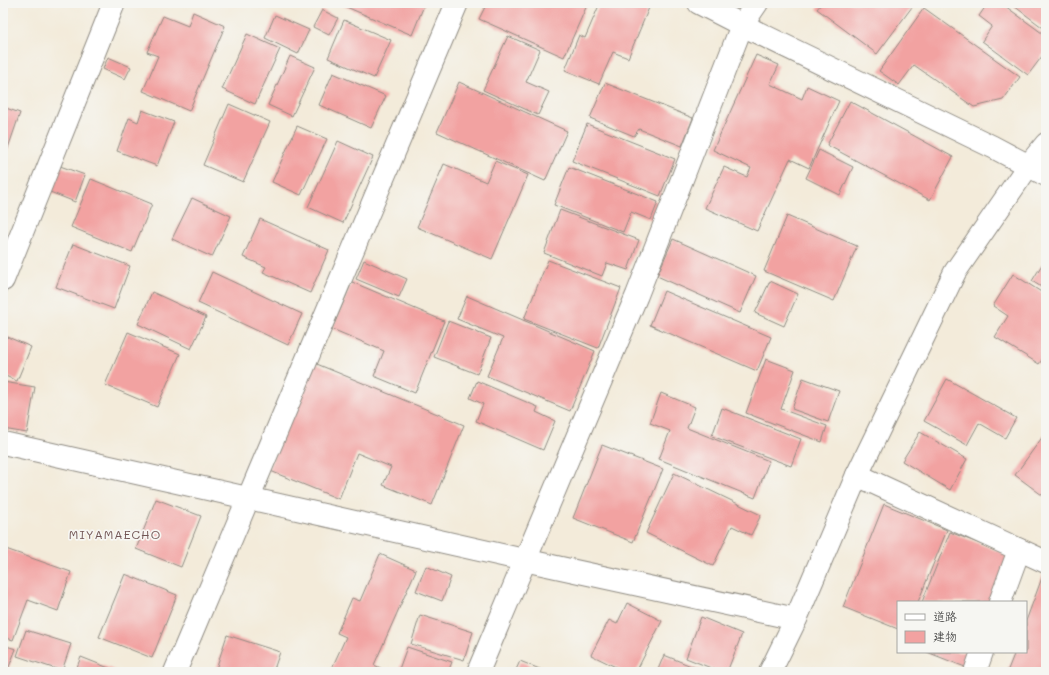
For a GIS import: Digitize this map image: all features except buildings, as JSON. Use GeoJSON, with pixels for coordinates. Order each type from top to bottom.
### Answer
{"type":"FeatureCollection","features":[{"type":"Feature","properties":{"kind":"street"},"geometry":{"type":"LineString","coordinates":[[3,280],[114,3]]}},
{"type":"Feature","properties":{"kind":"street"},"geometry":{"type":"LineString","coordinates":[[175,672],[247,498],[457,3]]}},
{"type":"Feature","properties":{"kind":"street"},"geometry":{"type":"LineString","coordinates":[[699,3],[994,147],[1037,171]]}},
{"type":"Feature","properties":{"kind":"street"},"geometry":{"type":"LineString","coordinates":[[478,672],[637,295],[742,25],[757,3]]}},
{"type":"Feature","properties":{"kind":"street"},"geometry":{"type":"LineString","coordinates":[[770,672],[796,619],[857,475],[914,360],[955,272],[1037,171],[1046,144]]}},
{"type":"Feature","properties":{"kind":"street"},"geometry":{"type":"LineString","coordinates":[[3,443],[524,560],[796,619]]}},
{"type":"Feature","properties":{"kind":"street"},"geometry":{"type":"LineString","coordinates":[[857,475],[1046,562]]}},
{"type":"Feature","properties":{"kind":"street"},"geometry":{"type":"LineString","coordinates":[[1000,601],[1019,550]]}},
{"type":"Feature","properties":{"kind":"street"},"geometry":{"type":"LineString","coordinates":[[974,672],[982,653]]}},
{"type":"Feature","properties":{"kind":"district","name":"MIYAMAECHO"},"geometry":{"type":"Point","coordinates":[115,534]}}]}
